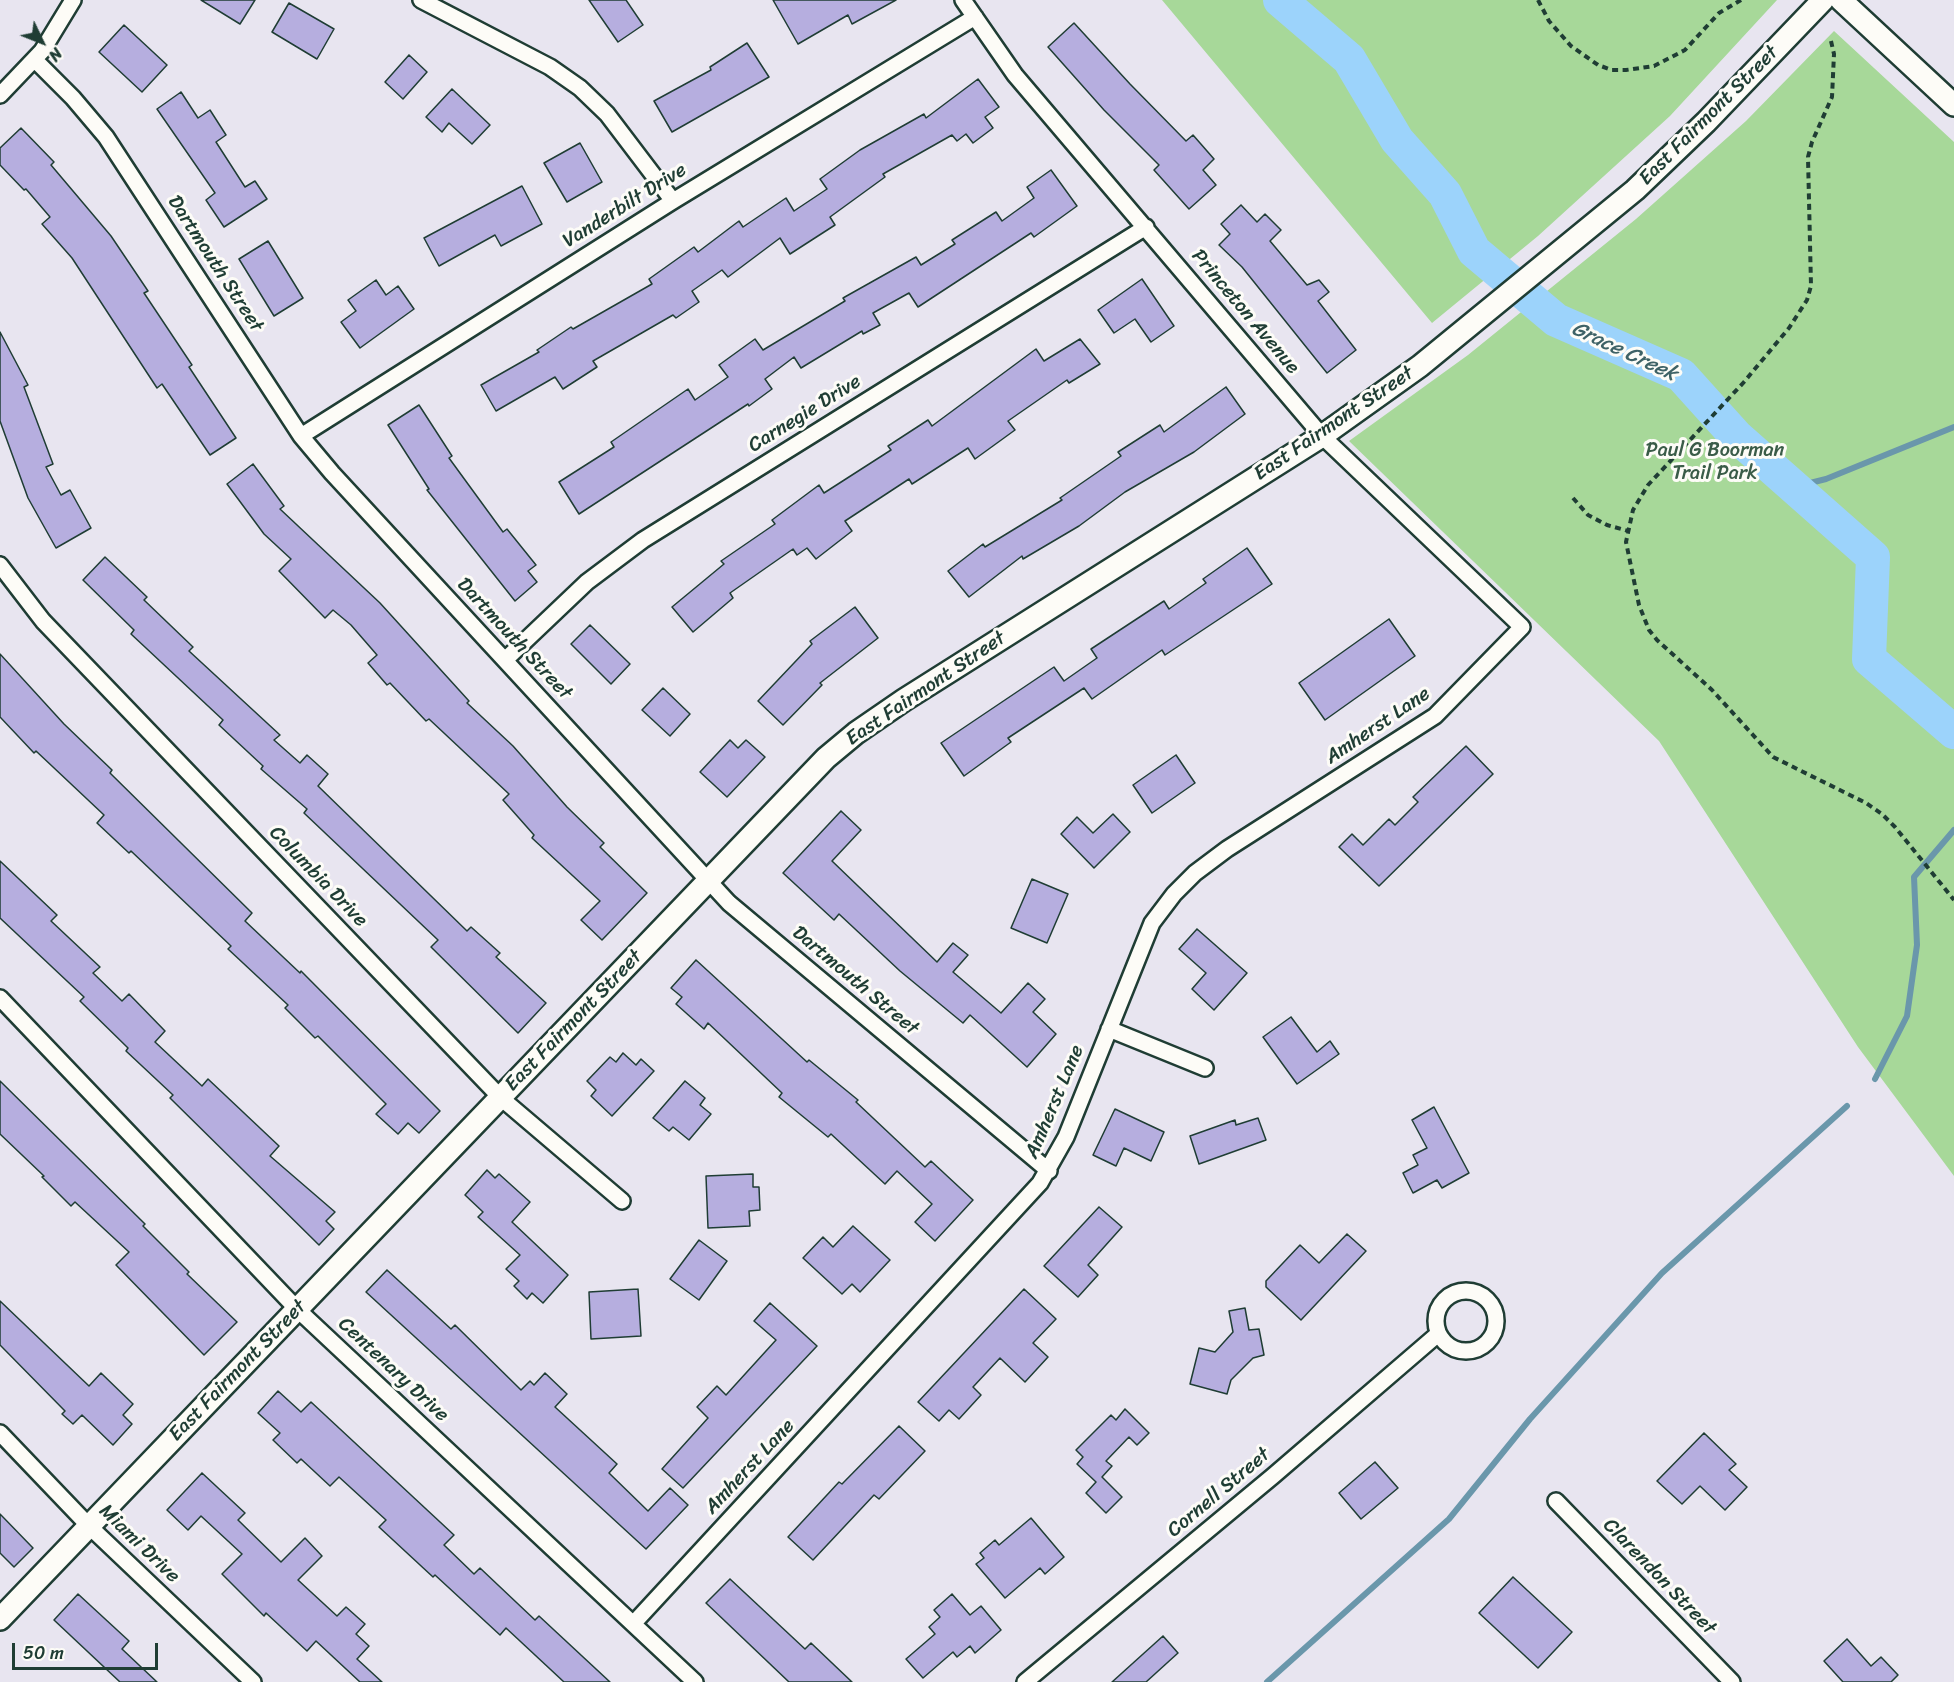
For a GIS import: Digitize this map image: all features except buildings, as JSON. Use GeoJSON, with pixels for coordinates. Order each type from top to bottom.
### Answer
{"type":"FeatureCollection","features":[{"type":"Feature","properties":{"kind":"street"},"geometry":{"type":"LineString","coordinates":[[0,95],[35,60],[73,0]]}},
{"type":"Feature","properties":{"kind":"street"},"geometry":{"type":"LineString","coordinates":[[421,0],[550,67],[580,88],[607,114],[673,201]]}},
{"type":"Feature","properties":{"kind":"street","name":"Princeton Avenue"},"geometry":{"type":"LineString","coordinates":[[963,0],[1015,75],[1322,436],[1522,627]]}},
{"type":"Feature","properties":{"kind":"street","name":"East Fairmont Street"},"geometry":{"type":"LineString","coordinates":[[0,1619],[826,758],[870,722],[1322,436],[1462,333],[1586,231],[1674,154],[1823,0]]}},
{"type":"Feature","properties":{"kind":"street"},"geometry":{"type":"LineString","coordinates":[[1841,0],[1954,105]]}},
{"type":"Feature","properties":{"kind":"street","name":"Vanderbilt Drive"},"geometry":{"type":"LineString","coordinates":[[301,436],[673,201],[975,17]]}},
{"type":"Feature","properties":{"kind":"street","name":"Dartmouth Street"},"geometry":{"type":"LineString","coordinates":[[35,60],[73,98],[110,142],[301,436],[504,660],[738,911],[1048,1171]]}},
{"type":"Feature","properties":{"kind":"street","name":"Carnegie Drive"},"geometry":{"type":"LineString","coordinates":[[504,660],[587,582],[643,540],[1146,227]]}},
{"type":"Feature","properties":{"kind":"street","name":"Columbia Drive"},"geometry":{"type":"LineString","coordinates":[[0,565],[44,621],[501,1098],[622,1201]]}},
{"type":"Feature","properties":{"kind":"street","name":"Amherst Lane"},"geometry":{"type":"LineString","coordinates":[[633,1624],[1014,1215],[1048,1171],[1066,1137],[1152,923],[1185,883],[1227,849],[1428,722],[1522,627]]}},
{"type":"Feature","properties":{"kind":"street","name":"Centenary Drive"},"geometry":{"type":"LineString","coordinates":[[0,998],[297,1309],[695,1682]]}},
{"type":"Feature","properties":{"kind":"street"},"geometry":{"type":"LineString","coordinates":[[1109,1029],[1205,1068]]}},
{"type":"Feature","properties":{"kind":"street"},"geometry":{"type":"LineString","coordinates":[[1474,1292],[1483,1295],[1495,1311],[1495,1332],[1482,1347],[1462,1352],[1444,1342],[1438,1334],[1437,1314],[1447,1298],[1455,1293],[1474,1292]]}},
{"type":"Feature","properties":{"kind":"street","name":"Cornell Street"},"geometry":{"type":"LineString","coordinates":[[1025,1682],[1273,1476],[1438,1334]]}},
{"type":"Feature","properties":{"kind":"street","name":"Miami Drive"},"geometry":{"type":"LineString","coordinates":[[0,1433],[89,1526],[253,1682]]}},
{"type":"Feature","properties":{"kind":"street","name":"Clarendon Street"},"geometry":{"type":"LineString","coordinates":[[1556,1501],[1732,1682]]}},
{"type":"Feature","properties":{"kind":"path"},"geometry":{"type":"LineString","coordinates":[[1538,0],[1549,21],[1571,46],[1598,65],[1612,70],[1626,70],[1654,66],[1685,50],[1719,13],[1741,0]]}},
{"type":"Feature","properties":{"kind":"path"},"geometry":{"type":"LineString","coordinates":[[1831,41],[1834,54],[1832,97],[1808,157],[1811,286],[1800,314],[1744,382],[1688,440],[1640,496],[1626,542],[1639,605],[1649,630],[1657,640],[1712,690],[1773,757],[1866,803],[1895,827],[1954,900]]}},
{"type":"Feature","properties":{"kind":"path"},"geometry":{"type":"LineString","coordinates":[[1572,498],[1588,515],[1607,525],[1628,531]]}},
{"type":"Feature","properties":{"kind":"green space"},"geometry":{"type":"Polygon","coordinates":[[[1162,0],[1777,0],[1670,116],[1538,236],[1432,323],[1162,0]]]}},
{"type":"Feature","properties":{"kind":"green space","name":"Paul G Boorman Trail Park"},"geometry":{"type":"Polygon","coordinates":[[[1834,31],[1954,142],[1954,1176],[1858,1047],[1659,741],[1349,441],[1468,355],[1636,219],[1746,121],[1834,31]]]}},
{"type":"Feature","properties":{"kind":"waterway","name":"Grace Creek"},"geometry":{"type":"LineString","coordinates":[[1280,0],[1349,59],[1397,140],[1445,194],[1474,251],[1556,320],[1681,375],[1736,436],[1873,557],[1869,659],[1954,732]]}},
{"type":"Feature","properties":{"kind":"waterway"},"geometry":{"type":"LineString","coordinates":[[1794,487],[1826,479],[1954,427]]}},
{"type":"Feature","properties":{"kind":"waterway"},"geometry":{"type":"LineString","coordinates":[[1875,1079],[1907,1016],[1917,945],[1914,877],[1954,830]]}},
{"type":"Feature","properties":{"kind":"waterway"},"geometry":{"type":"LineString","coordinates":[[1267,1682],[1449,1519],[1530,1419],[1662,1273],[1847,1106]]}}]}
